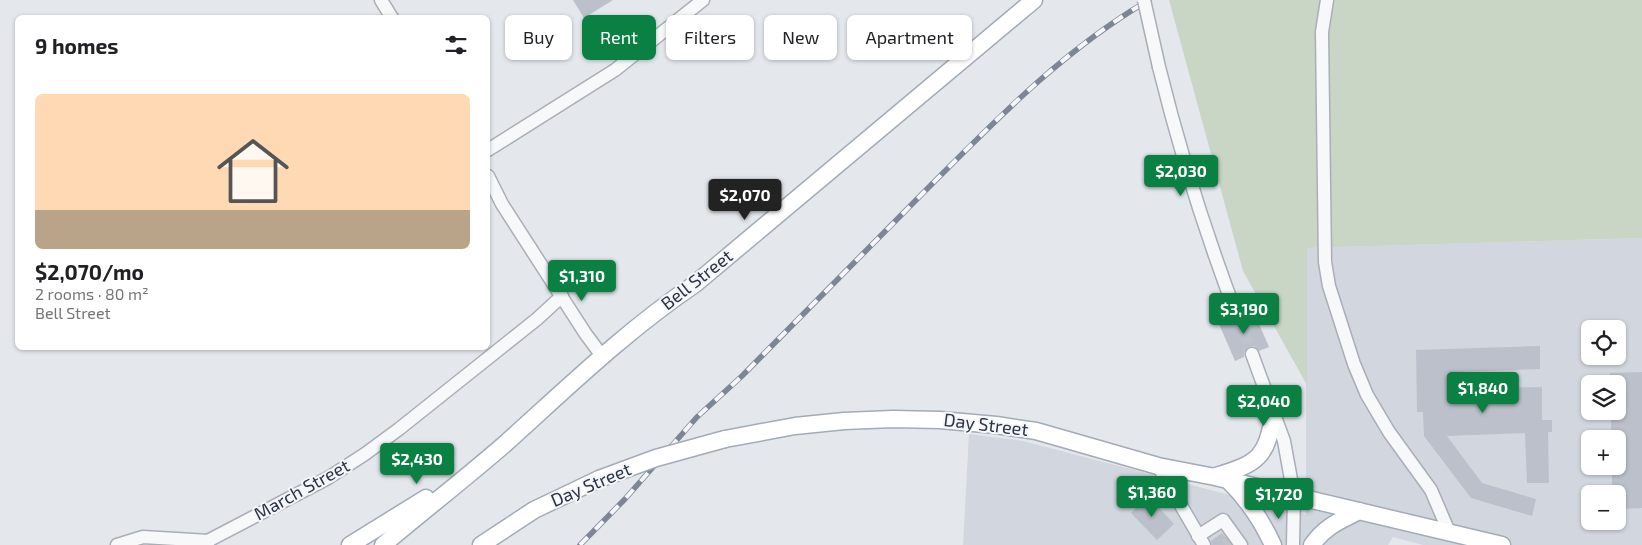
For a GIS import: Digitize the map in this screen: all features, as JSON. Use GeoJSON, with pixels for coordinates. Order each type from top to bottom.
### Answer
{"type":"FeatureCollection","features":[{"type":"Feature","properties":{"kind":"main road","name":"Bell Street"},"geometry":{"type":"LineString","coordinates":[[383,545],[504,444],[602,356],[670,300],[695,284],[1034,0]]}},
{"type":"Feature","properties":{"kind":"main road"},"geometry":{"type":"LineString","coordinates":[[1273,545],[1267,531],[1245,497],[1221,478],[1250,464],[1262,453],[1269,438],[1274,412]]}},
{"type":"Feature","properties":{"kind":"main road","name":"Day Street"},"geometry":{"type":"LineString","coordinates":[[481,545],[534,510],[599,479],[656,458],[725,438],[794,426],[893,419],[940,420],[1036,431],[1158,466],[1221,478],[1502,545]]}},
{"type":"Feature","properties":{"kind":"main road","name":"Bell Street"},"geometry":{"type":"LineString","coordinates":[[350,545],[477,466]]}},
{"type":"Feature","properties":{"kind":"main road"},"geometry":{"type":"LineString","coordinates":[[1312,545],[1318,536],[1332,524],[1359,511]]}},
{"type":"Feature","properties":{"kind":"street"},"geometry":{"type":"LineString","coordinates":[[381,0],[390,15]]}},
{"type":"Feature","properties":{"kind":"street"},"geometry":{"type":"LineString","coordinates":[[490,149],[615,70],[703,0]]}},
{"type":"Feature","properties":{"kind":"street"},"geometry":{"type":"LineString","coordinates":[[1144,0],[1158,67],[1173,125],[1238,316]]}},
{"type":"Feature","properties":{"kind":"street"},"geometry":{"type":"LineString","coordinates":[[1327,0],[1322,32],[1325,262],[1329,286],[1354,364],[1367,396],[1431,490],[1449,532]]}},
{"type":"Feature","properties":{"kind":"street"},"geometry":{"type":"LineString","coordinates":[[490,180],[502,204],[585,333],[602,356]]}},
{"type":"Feature","properties":{"kind":"street","name":"March Street"},"geometry":{"type":"LineString","coordinates":[[204,543],[305,490],[364,454],[461,380],[537,319],[562,296]]}},
{"type":"Feature","properties":{"kind":"street"},"geometry":{"type":"LineString","coordinates":[[1252,354],[1284,442],[1294,496],[1293,545]]}},
{"type":"Feature","properties":{"kind":"street"},"geometry":{"type":"LineString","coordinates":[[1158,466],[1201,540],[1223,520],[1235,541]]}},
{"type":"Feature","properties":{"kind":"street"},"geometry":{"type":"LineString","coordinates":[[117,545],[143,537],[204,543]]}},
{"type":"Feature","properties":{"kind":"shaded area"},"geometry":{"type":"Polygon","coordinates":[[[1642,238],[1642,545],[1423,545],[1393,537],[1388,545],[963,545],[969,434],[1023,441],[1306,515],[1306,248],[1642,238]]]}},
{"type":"Feature","properties":{"kind":"green space"},"geometry":{"type":"Polygon","coordinates":[[[1169,0],[1642,0],[1642,238],[1307,248],[1307,385],[1243,271],[1169,0]]]}},
{"type":"Feature","properties":{"kind":"building"},"geometry":{"type":"Polygon","coordinates":[[[573,0],[613,0],[589,15],[582,15],[573,0]]]}},
{"type":"Feature","properties":{"kind":"building"},"geometry":{"type":"Polygon","coordinates":[[[1253,310],[1269,347],[1259,351],[1254,346],[1249,347],[1244,352],[1244,357],[1235,361],[1219,324],[1230,319],[1235,324],[1240,323],[1245,318],[1245,313],[1253,310]]]}},
{"type":"Feature","properties":{"kind":"building"},"geometry":{"type":"Polygon","coordinates":[[[1540,346],[1540,369],[1457,372],[1457,388],[1542,387],[1542,420],[1552,420],[1552,432],[1548,432],[1549,483],[1527,483],[1525,433],[1447,436],[1482,483],[1536,499],[1532,516],[1471,498],[1424,436],[1423,412],[1417,412],[1416,350],[1540,346]]]}},
{"type":"Feature","properties":{"kind":"building"},"geometry":{"type":"Polygon","coordinates":[[[1642,372],[1642,508],[1626,509],[1626,485],[1612,485],[1612,475],[1626,475],[1626,430],[1611,430],[1611,420],[1626,420],[1626,375],[1610,375],[1610,373],[1642,372]]]}},
{"type":"Feature","properties":{"kind":"building"},"geometry":{"type":"Polygon","coordinates":[[[1148,496],[1174,524],[1157,540],[1131,513],[1148,496]]]}},
{"type":"Feature","properties":{"kind":"building"},"geometry":{"type":"Polygon","coordinates":[[[1222,533],[1231,545],[1212,545],[1211,541],[1222,533]]]}},
{"type":"Feature","properties":{"kind":"tunnel"},"geometry":{"type":"LineString","coordinates":[[1237,316],[1252,354]]}},
{"type":"Feature","properties":{"kind":"tunnel"},"geometry":{"type":"LineString","coordinates":[[1225,545],[1230,541]]}},
{"type":"Feature","properties":{"kind":"railway"},"geometry":{"type":"LineString","coordinates":[[580,545],[625,499],[697,417],[742,376],[1004,113],[1088,41],[1149,0]]}}]}
